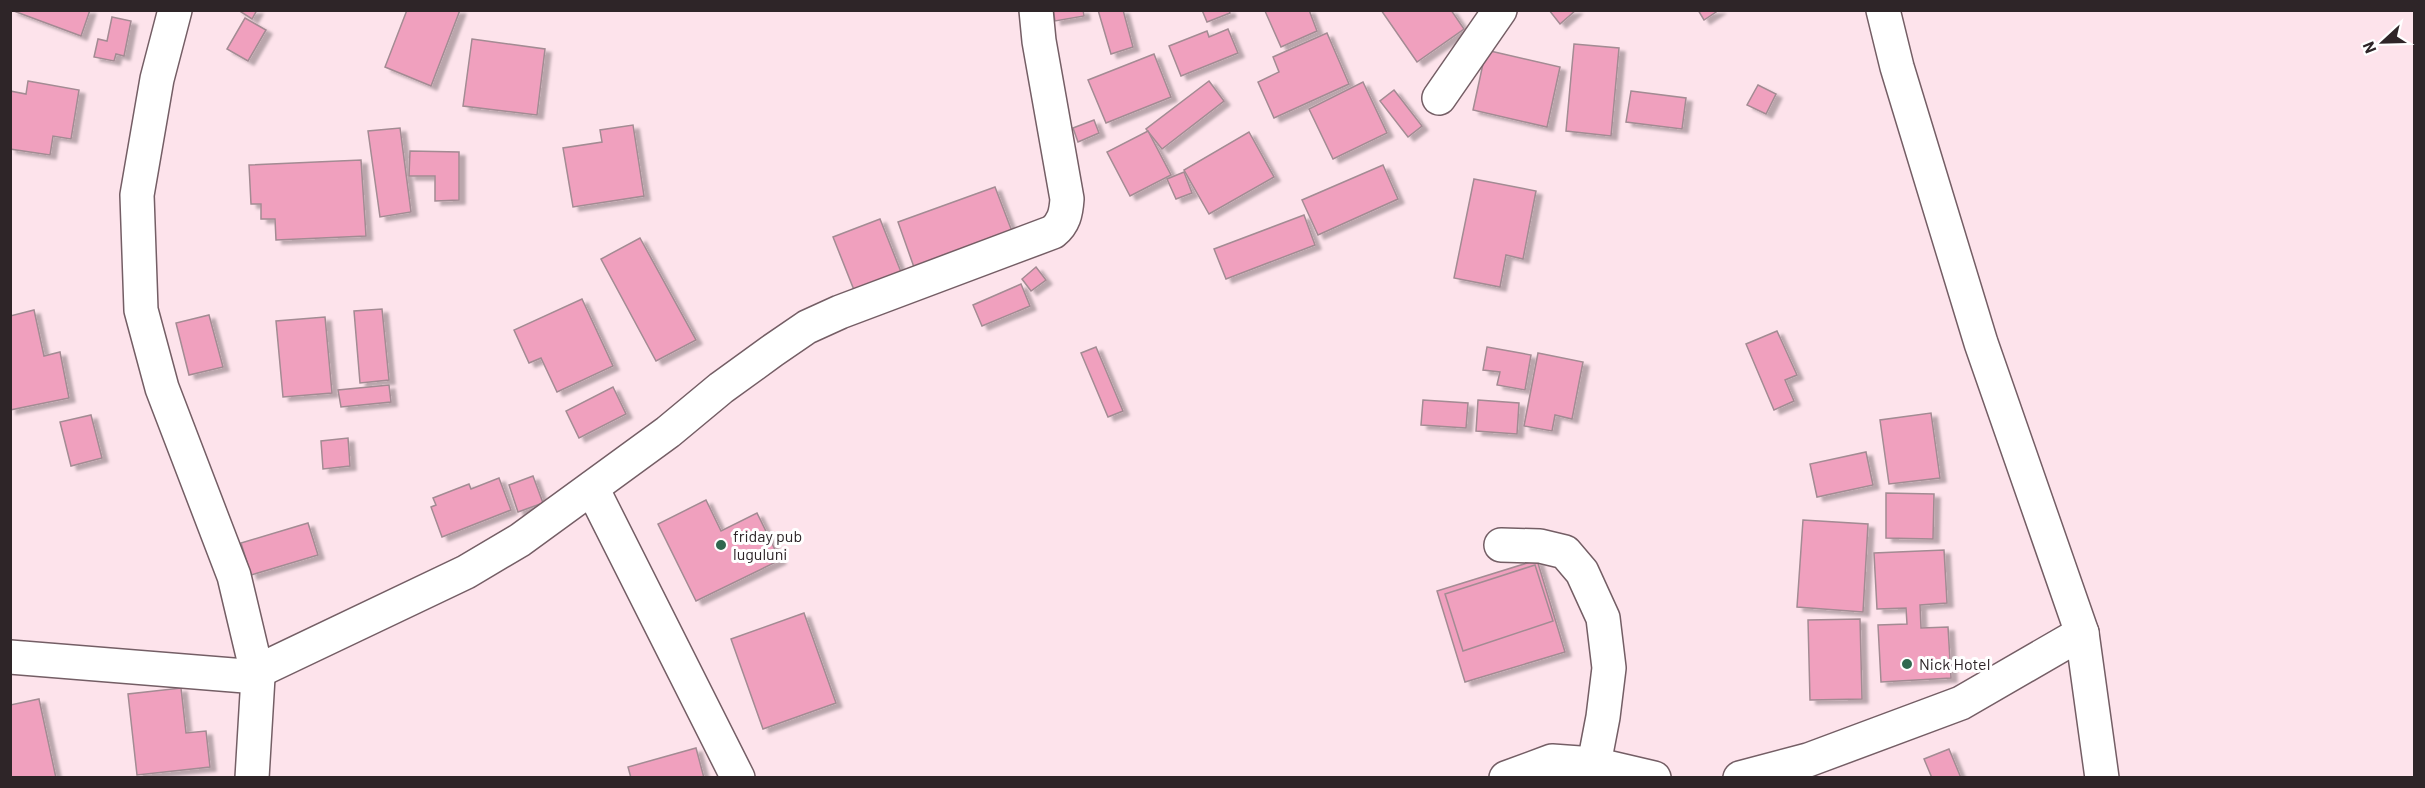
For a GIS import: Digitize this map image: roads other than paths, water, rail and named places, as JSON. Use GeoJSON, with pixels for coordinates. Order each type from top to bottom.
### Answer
{"type":"FeatureCollection","features":[{"type":"Feature","properties":{"kind":"street"},"geometry":{"type":"LineString","coordinates":[[175,10],[157,79],[137,195],[141,310],[162,388],[234,576],[257,675],[252,777]]}},
{"type":"Feature","properties":{"kind":"street"},"geometry":{"type":"LineString","coordinates":[[10,657],[257,675],[466,572],[520,540],[668,432],[721,388],[807,327],[840,312],[1042,238],[1060,226],[1066,213],[1067,199],[1039,41],[1036,10]]}},
{"type":"Feature","properties":{"kind":"street"},"geometry":{"type":"LineString","coordinates":[[1439,98],[1500,10]]}},
{"type":"Feature","properties":{"kind":"street"},"geometry":{"type":"LineString","coordinates":[[1883,10],[1897,67],[1981,343],[2082,633],[2102,777]]}},
{"type":"Feature","properties":{"kind":"street"},"geometry":{"type":"LineString","coordinates":[[592,488],[738,777]]}},
{"type":"Feature","properties":{"kind":"street"},"geometry":{"type":"LineString","coordinates":[[1501,545],[1540,546],[1564,552],[1582,572],[1603,618],[1609,668],[1594,764]]}},
{"type":"Feature","properties":{"kind":"street"},"geometry":{"type":"LineString","coordinates":[[1740,777],[1808,760],[1904,727],[1961,703],[2082,633]]}},
{"type":"Feature","properties":{"kind":"street"},"geometry":{"type":"LineString","coordinates":[[1506,777],[1552,761],[1594,764],[1654,777]]}},
{"type":"Feature","properties":{"kind":"place","name":"friday pub luguluni"},"geometry":{"type":"Point","coordinates":[721,545]}},
{"type":"Feature","properties":{"kind":"place","name":"Nick Hotel"},"geometry":{"type":"Point","coordinates":[1907,664]}}]}
